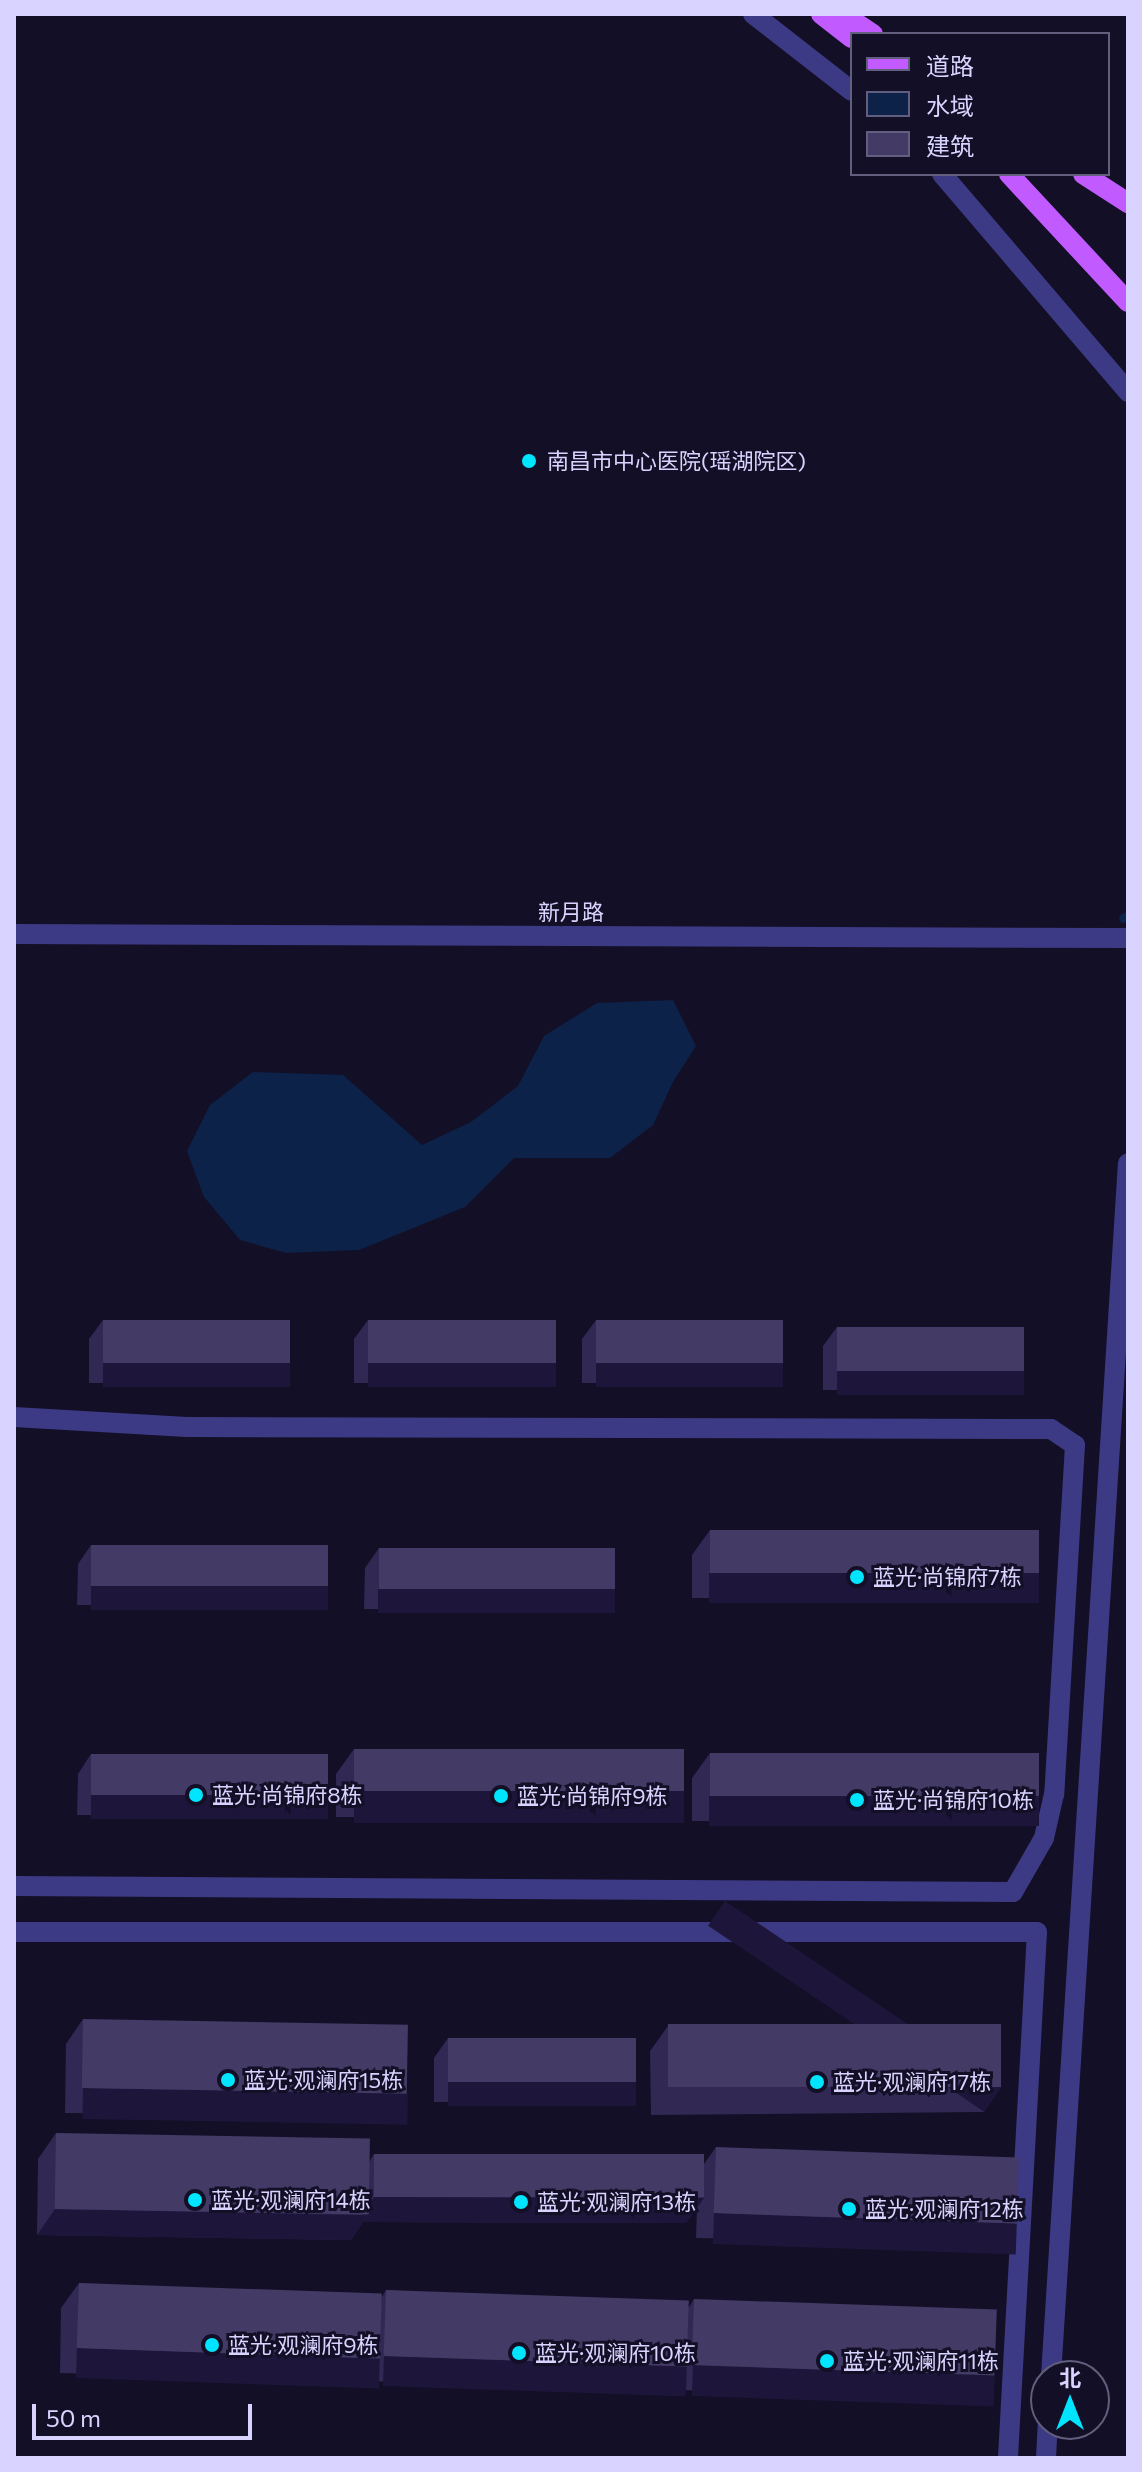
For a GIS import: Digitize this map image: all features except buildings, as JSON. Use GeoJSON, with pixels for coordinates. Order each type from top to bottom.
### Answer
{"type":"FeatureCollection","features":[{"type":"Feature","properties":{"kind":"main road"},"geometry":{"type":"LineString","coordinates":[[821,14],[850,36]]}},
{"type":"Feature","properties":{"kind":"main road"},"geometry":{"type":"LineString","coordinates":[[843,14],[870,32]]}},
{"type":"Feature","properties":{"kind":"main road"},"geometry":{"type":"LineString","coordinates":[[1011,176],[1128,302]]}},
{"type":"Feature","properties":{"kind":"main road"},"geometry":{"type":"LineString","coordinates":[[1086,176],[1128,203]]}},
{"type":"Feature","properties":{"kind":"street"},"geometry":{"type":"LineString","coordinates":[[753,14],[850,89]]}},
{"type":"Feature","properties":{"kind":"street"},"geometry":{"type":"LineString","coordinates":[[944,176],[1128,392]]}},
{"type":"Feature","properties":{"kind":"street","name":"新月路"},"geometry":{"type":"LineString","coordinates":[[14,934],[1128,938]]}},
{"type":"Feature","properties":{"kind":"street"},"geometry":{"type":"LineString","coordinates":[[1052,2360],[1128,1163]]}},
{"type":"Feature","properties":{"kind":"street"},"geometry":{"type":"LineString","coordinates":[[14,1417],[187,1427],[1051,1429],[1075,1445],[1054,1794],[1044,1838],[1013,1892],[14,1886]]}},
{"type":"Feature","properties":{"kind":"street"},"geometry":{"type":"LineString","coordinates":[[14,1932],[1037,1932],[1008,2458]]}},
{"type":"Feature","properties":{"kind":"water"},"geometry":{"type":"Polygon","coordinates":[[[673,1000],[696,1046],[673,1082],[653,1125],[610,1158],[514,1158],[465,1207],[359,1250],[286,1253],[240,1240],[204,1197],[187,1151],[210,1105],[253,1072],[343,1075],[422,1145],[471,1122],[518,1086],[544,1036],[597,1003],[673,1000]]]}},
{"type":"Feature","properties":{"kind":"waterway"},"geometry":{"type":"LineString","coordinates":[[1123,918],[1128,915]]}},
{"type":"Feature","properties":{"kind":"place","name":"南昌市中心医院(瑶湖院区)"},"geometry":{"type":"Point","coordinates":[529,461]}},
{"type":"Feature","properties":{"kind":"place","name":"蓝光·尚锦府7栋"},"geometry":{"type":"Point","coordinates":[857,1577]}},
{"type":"Feature","properties":{"kind":"place","name":"蓝光·尚锦府8栋"},"geometry":{"type":"Point","coordinates":[196,1795]}},
{"type":"Feature","properties":{"kind":"place","name":"蓝光·尚锦府9栋"},"geometry":{"type":"Point","coordinates":[501,1796]}},
{"type":"Feature","properties":{"kind":"place","name":"蓝光·尚锦府10栋"},"geometry":{"type":"Point","coordinates":[857,1800]}},
{"type":"Feature","properties":{"kind":"place","name":"蓝光·观澜府15栋"},"geometry":{"type":"Point","coordinates":[228,2080]}},
{"type":"Feature","properties":{"kind":"place","name":"蓝光·观澜府17栋"},"geometry":{"type":"Point","coordinates":[817,2082]}},
{"type":"Feature","properties":{"kind":"place","name":"蓝光·观澜府14栋"},"geometry":{"type":"Point","coordinates":[195,2200]}},
{"type":"Feature","properties":{"kind":"place","name":"蓝光·观澜府13栋"},"geometry":{"type":"Point","coordinates":[521,2202]}},
{"type":"Feature","properties":{"kind":"place","name":"蓝光·观澜府12栋"},"geometry":{"type":"Point","coordinates":[849,2209]}},
{"type":"Feature","properties":{"kind":"place","name":"蓝光·观澜府9栋"},"geometry":{"type":"Point","coordinates":[212,2345]}},
{"type":"Feature","properties":{"kind":"place","name":"蓝光·观澜府10栋"},"geometry":{"type":"Point","coordinates":[519,2353]}},
{"type":"Feature","properties":{"kind":"place","name":"蓝光·观澜府11栋"},"geometry":{"type":"Point","coordinates":[827,2361]}}]}
